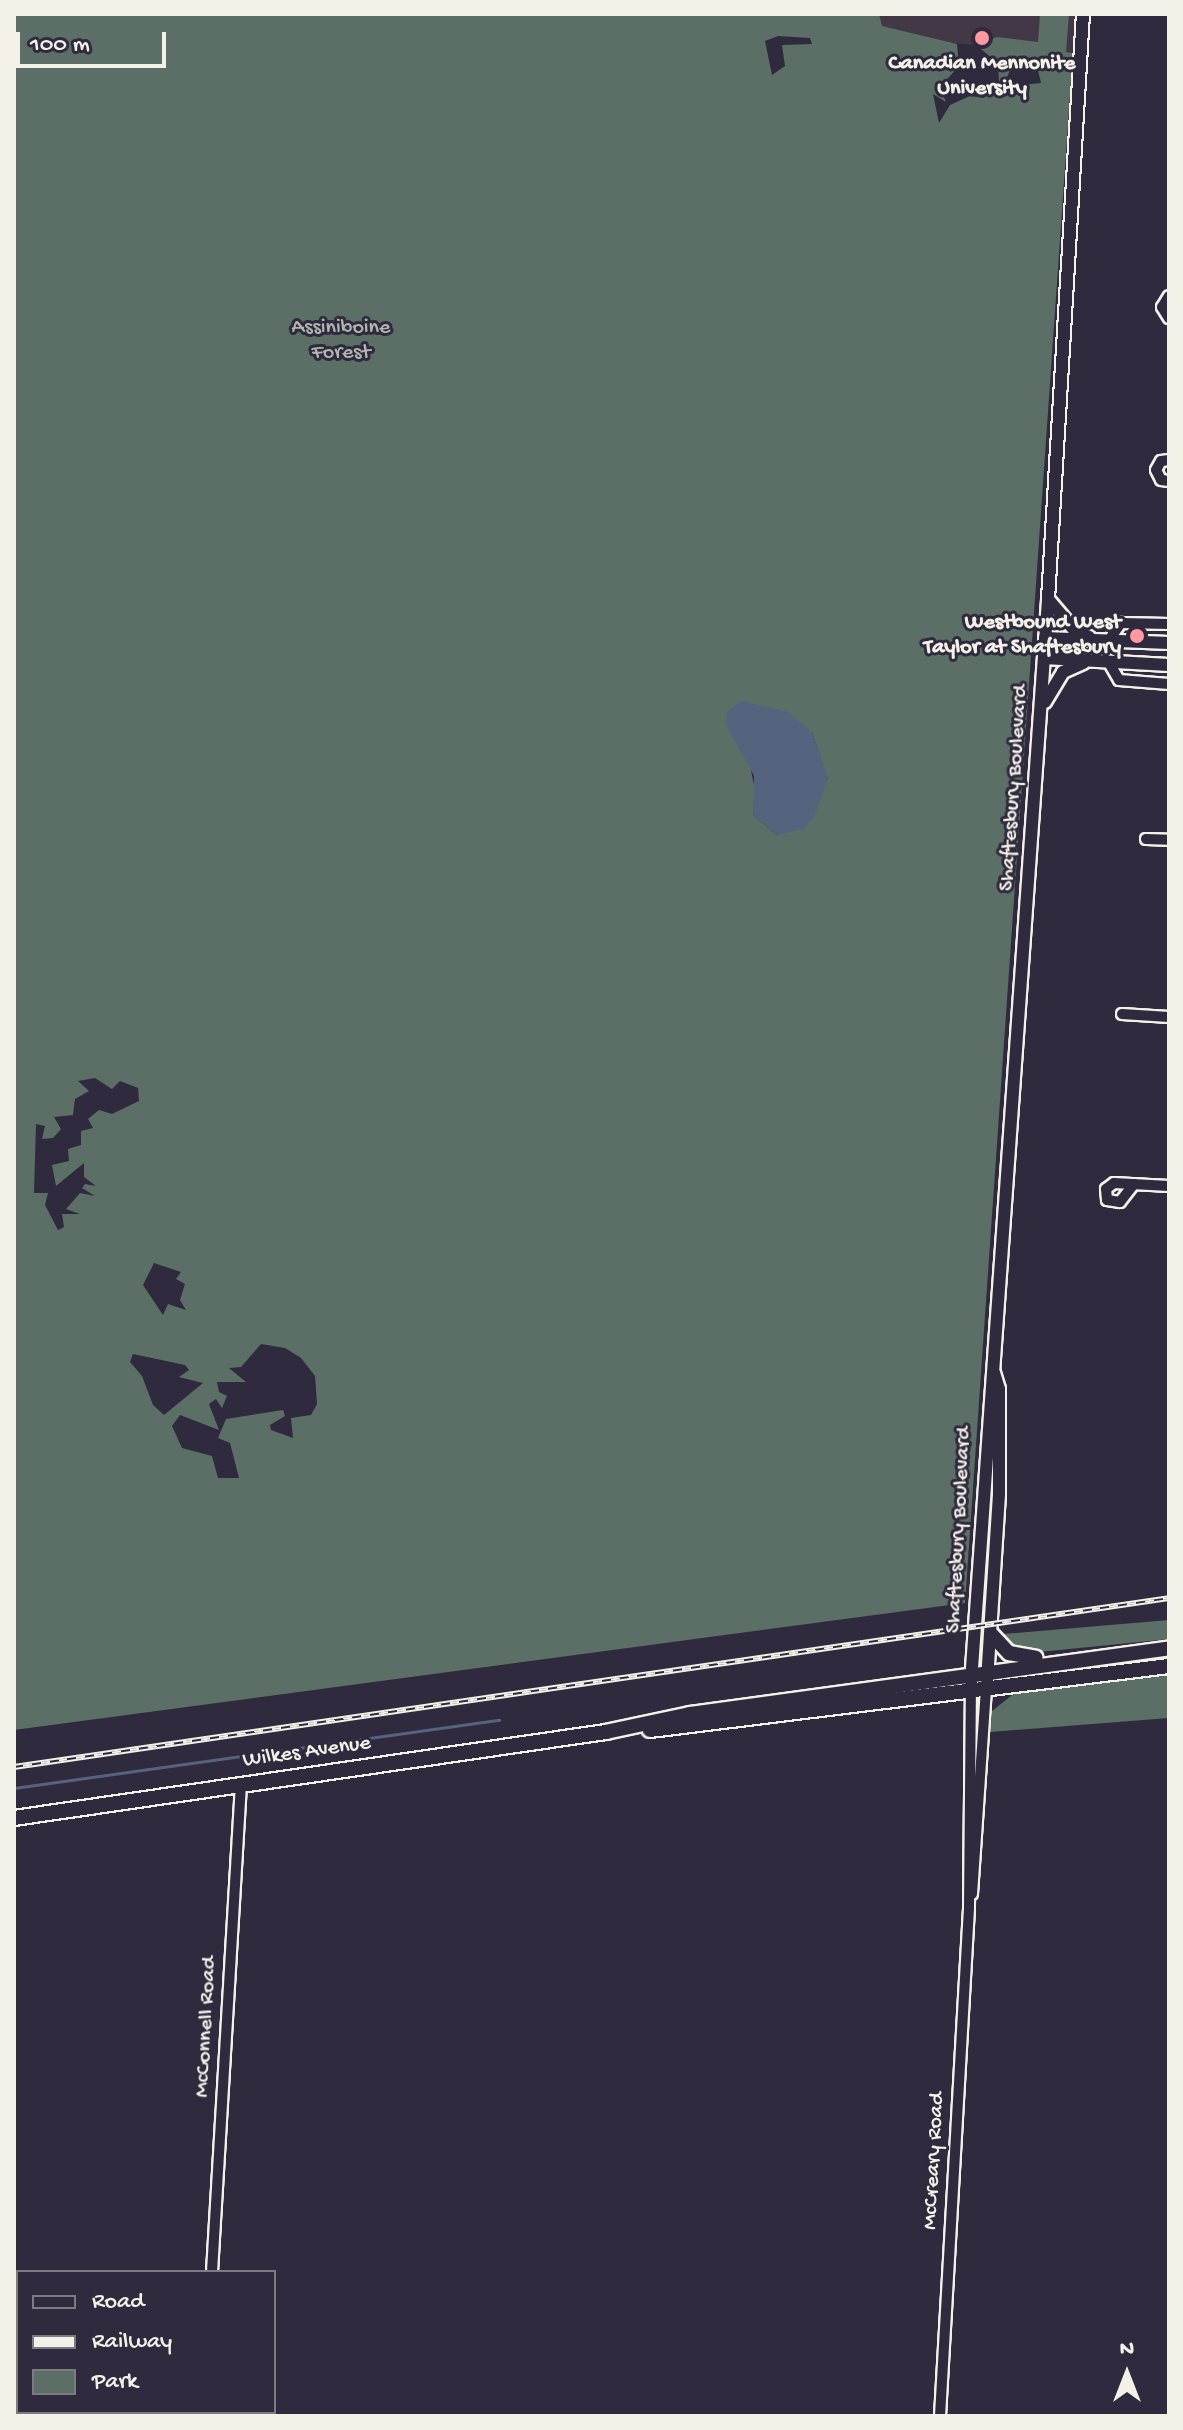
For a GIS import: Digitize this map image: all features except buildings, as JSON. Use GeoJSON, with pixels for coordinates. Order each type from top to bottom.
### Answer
{"type":"FeatureCollection","features":[{"type":"Feature","properties":{"kind":"main road"},"geometry":{"type":"LineString","coordinates":[[992,1635],[1018,1657],[1092,1657],[1169,1648]]}},
{"type":"Feature","properties":{"kind":"main road","name":"Wilkes Avenue"},"geometry":{"type":"LineString","coordinates":[[14,1818],[606,1732],[690,1714],[1092,1657]]}},
{"type":"Feature","properties":{"kind":"main road","name":"Wilkes Avenue"},"geometry":{"type":"LineString","coordinates":[[606,1732],[691,1728],[1169,1666]]}},
{"type":"Feature","properties":{"kind":"street","name":"Shaftesbury Boulevard"},"geometry":{"type":"LineString","coordinates":[[971,1690],[988,1388],[994,1373],[1048,599],[1083,14]]}},
{"type":"Feature","properties":{"kind":"street"},"geometry":{"type":"LineString","coordinates":[[1169,296],[1162,307],[1169,318]]}},
{"type":"Feature","properties":{"kind":"street"},"geometry":{"type":"LineString","coordinates":[[1169,460],[1161,461],[1156,470],[1161,480],[1169,481]]}},
{"type":"Feature","properties":{"kind":"street"},"geometry":{"type":"LineString","coordinates":[[1048,599],[1075,631],[1095,639]]}},
{"type":"Feature","properties":{"kind":"street"},"geometry":{"type":"LineString","coordinates":[[1109,640],[1121,623],[1169,624]]}},
{"type":"Feature","properties":{"kind":"street"},"geometry":{"type":"LineString","coordinates":[[1045,638],[1169,643]]}},
{"type":"Feature","properties":{"kind":"street"},"geometry":{"type":"LineString","coordinates":[[1044,658],[1169,665]]}},
{"type":"Feature","properties":{"kind":"street"},"geometry":{"type":"LineString","coordinates":[[1040,716],[1051,684],[1063,672],[1093,661]]}},
{"type":"Feature","properties":{"kind":"street"},"geometry":{"type":"LineString","coordinates":[[1108,661],[1119,680],[1169,684]]}},
{"type":"Feature","properties":{"kind":"street"},"geometry":{"type":"LineString","coordinates":[[1146,839],[1169,840]]}},
{"type":"Feature","properties":{"kind":"street"},"geometry":{"type":"LineString","coordinates":[[1122,1014],[1169,1017]]}},
{"type":"Feature","properties":{"kind":"street"},"geometry":{"type":"LineString","coordinates":[[1134,1184],[1169,1186]]}},
{"type":"Feature","properties":{"kind":"street","name":"Shaftesbury Boulevard"},"geometry":{"type":"LineString","coordinates":[[986,1688],[992,1635],[999,1494],[999,1389],[994,1373]]}},
{"type":"Feature","properties":{"kind":"street","name":"McCreary Road"},"geometry":{"type":"LineString","coordinates":[[969,1908],[978,1865],[986,1688]]}},
{"type":"Feature","properties":{"kind":"street","name":"McCreary Road"},"geometry":{"type":"LineString","coordinates":[[940,2416],[969,1908],[971,1690]]}},
{"type":"Feature","properties":{"kind":"street","name":"McConnell Road"},"geometry":{"type":"LineString","coordinates":[[212,2270],[241,1785]]}},
{"type":"Feature","properties":{"kind":"shaded area","name":"Canadian Mennonite University"},"geometry":{"type":"Polygon","coordinates":[[[825,14],[1076,14],[1073,53],[825,33],[825,14]]]}},
{"type":"Feature","properties":{"kind":"green space","name":"Assiniboine Forest"},"geometry":{"type":"Polygon","coordinates":[[[14,14],[879,14],[882,26],[957,44],[959,66],[940,87],[946,102],[933,94],[939,123],[950,105],[970,96],[984,98],[993,82],[999,82],[998,63],[976,45],[997,37],[1038,42],[1040,14],[1069,14],[1066,52],[1073,53],[965,1603],[14,1730],[14,14]],[[778,36],[765,41],[772,75],[785,66],[782,45],[812,44],[810,38],[778,36]],[[1014,61],[1007,77],[1011,86],[1041,83],[1036,62],[1014,61]],[[812,732],[750,766],[757,799],[753,815],[777,835],[828,779],[812,732]],[[95,1078],[78,1081],[89,1091],[75,1099],[73,1115],[54,1117],[61,1129],[53,1138],[42,1139],[45,1126],[36,1124],[34,1193],[48,1193],[45,1205],[58,1230],[64,1227],[62,1214],[80,1214],[66,1209],[80,1193],[95,1196],[82,1188],[85,1184],[96,1186],[84,1177],[84,1163],[56,1186],[52,1165],[69,1161],[68,1149],[81,1145],[81,1131],[93,1128],[88,1119],[99,1110],[112,1114],[139,1101],[138,1088],[120,1081],[112,1089],[95,1078]],[[154,1263],[143,1285],[163,1315],[168,1304],[186,1310],[180,1300],[185,1284],[176,1279],[181,1272],[154,1263]],[[261,1344],[241,1367],[229,1368],[246,1382],[217,1382],[219,1392],[227,1396],[222,1408],[216,1399],[209,1404],[219,1430],[180,1415],[172,1426],[182,1448],[212,1456],[218,1478],[239,1478],[230,1443],[218,1438],[226,1419],[283,1410],[285,1416],[270,1425],[271,1430],[293,1438],[291,1418],[311,1415],[317,1404],[315,1376],[301,1358],[285,1348],[261,1344]],[[133,1354],[130,1362],[142,1376],[153,1405],[164,1415],[203,1383],[179,1377],[189,1370],[185,1365],[133,1354]]]}},
{"type":"Feature","properties":{"kind":"green space"},"geometry":{"type":"Polygon","coordinates":[[[1169,1620],[1169,1639],[1029,1653],[1017,1650],[1004,1634],[1169,1620]]]}},
{"type":"Feature","properties":{"kind":"green space"},"geometry":{"type":"Polygon","coordinates":[[[1169,1674],[1169,1718],[990,1732],[992,1711],[1016,1692],[1169,1674]]]}},
{"type":"Feature","properties":{"kind":"water"},"geometry":{"type":"Polygon","coordinates":[[[742,701],[788,712],[812,732],[828,778],[814,817],[803,829],[777,835],[753,815],[754,776],[726,724],[727,711],[742,701]]]}},
{"type":"Feature","properties":{"kind":"waterway"},"geometry":{"type":"LineString","coordinates":[[14,1788],[499,1720]]}},
{"type":"Feature","properties":{"kind":"railway"},"geometry":{"type":"LineString","coordinates":[[14,1767],[1169,1598]]}},
{"type":"Feature","properties":{"kind":"place","name":"Canadian Mennonite University"},"geometry":{"type":"Point","coordinates":[982,38]}},
{"type":"Feature","properties":{"kind":"place","name":"Westbound West Taylor at Shaftesbury"},"geometry":{"type":"Point","coordinates":[1137,636]}}]}
